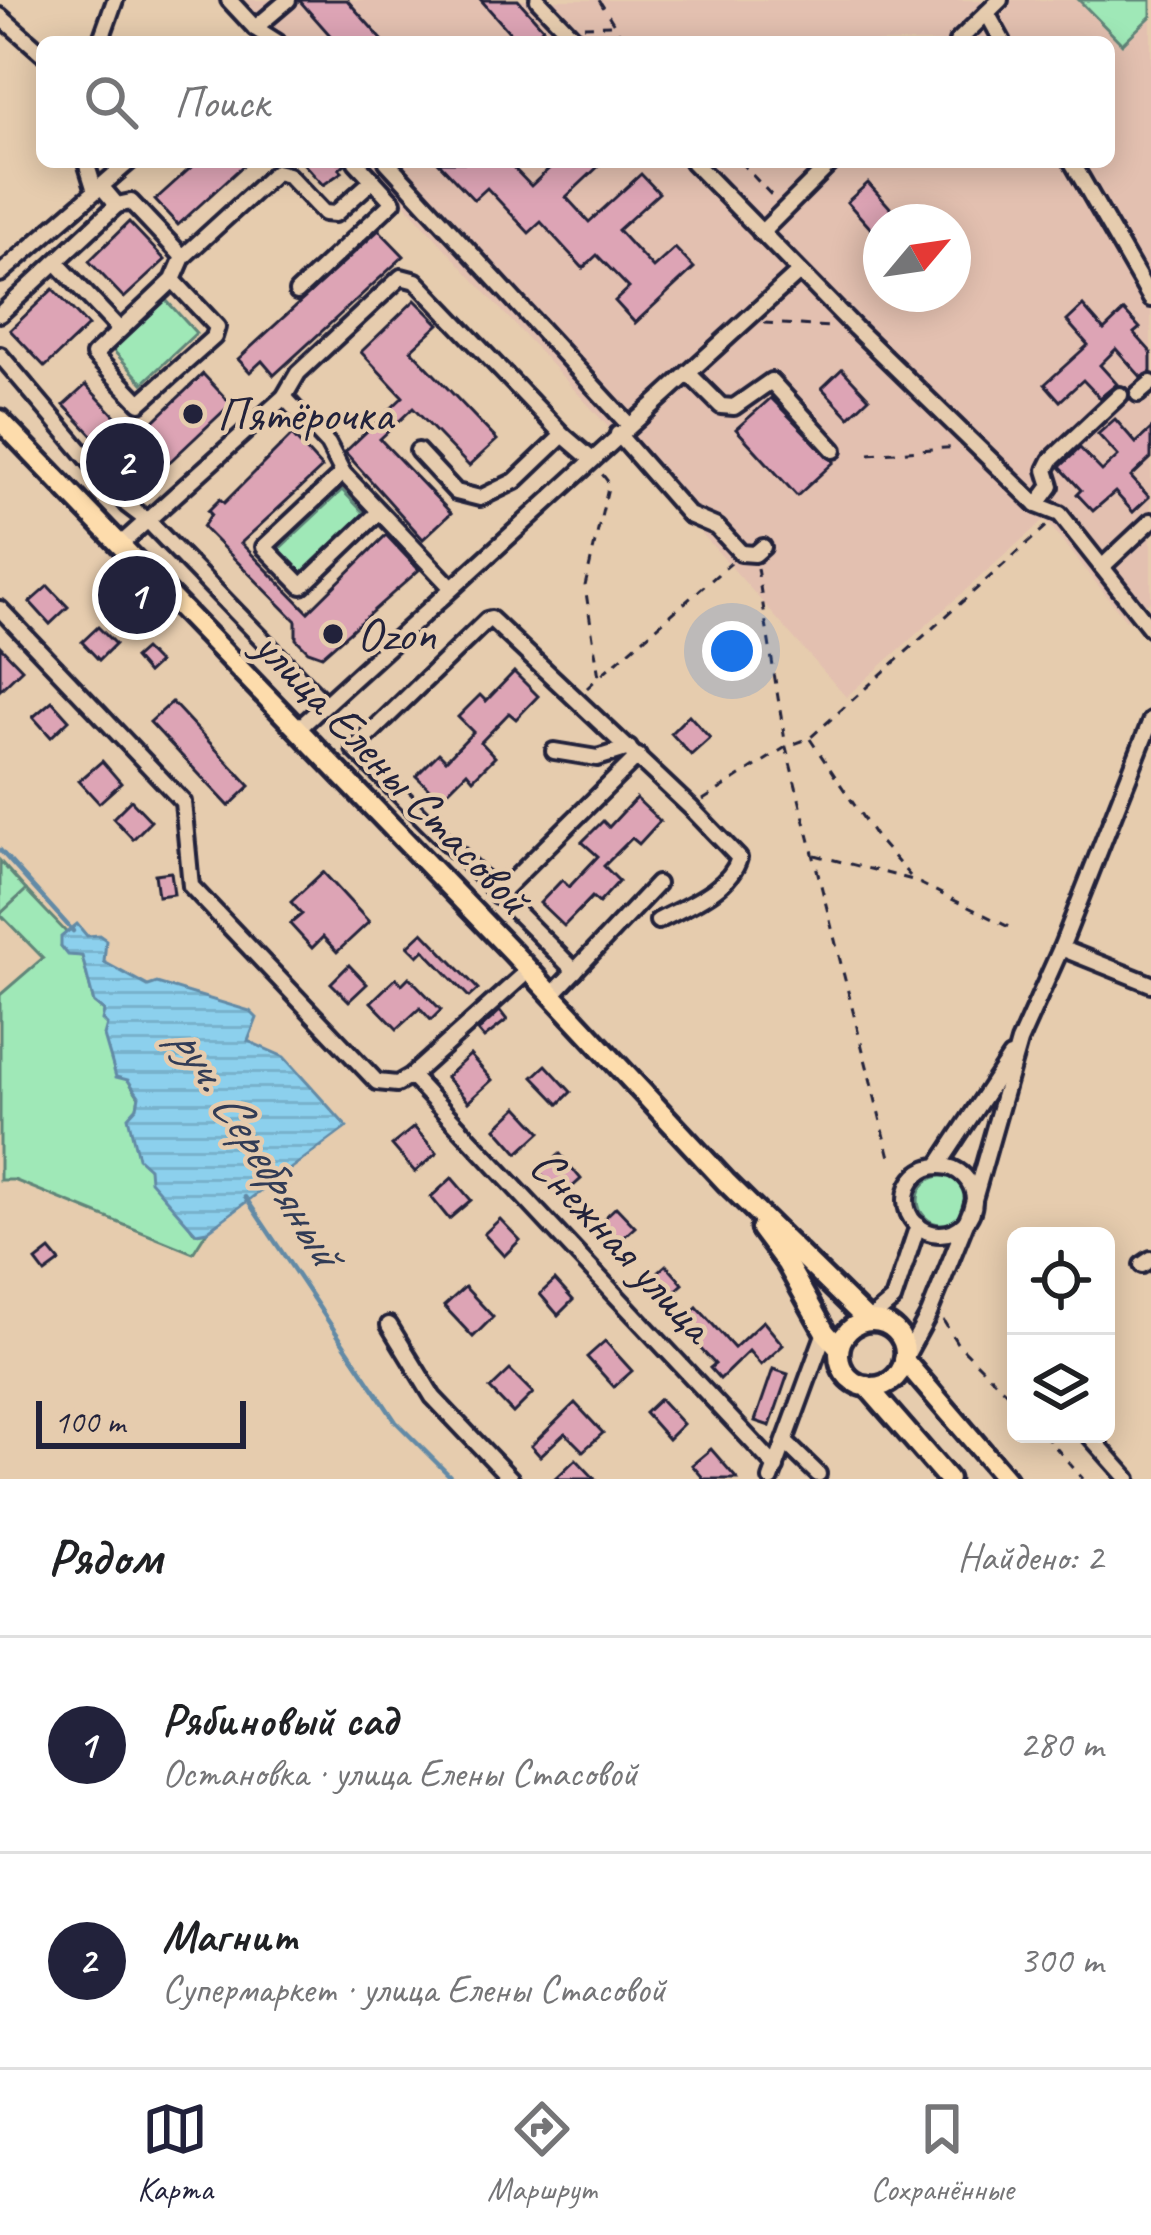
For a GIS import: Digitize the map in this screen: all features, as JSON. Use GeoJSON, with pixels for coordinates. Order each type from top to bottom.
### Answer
{"type":"FeatureCollection","features":[{"type":"Feature","properties":{"kind":"main road","name":"улица Елены Стасовой"},"geometry":{"type":"LineString","coordinates":[[0,420],[553,995],[726,1182],[868,1321]]}},
{"type":"Feature","properties":{"kind":"main road","name":"улица Елены Стасовой"},"geometry":{"type":"LineString","coordinates":[[726,1182],[787,1264],[839,1348]]}},
{"type":"Feature","properties":{"kind":"main road"},"geometry":{"type":"LineString","coordinates":[[868,1386],[895,1377],[904,1360],[896,1332],[868,1321],[849,1330],[839,1359],[849,1377],[868,1386],[948,1479]]}},
{"type":"Feature","properties":{"kind":"main road"},"geometry":{"type":"LineString","coordinates":[[904,1360],[1006,1479]]}},
{"type":"Feature","properties":{"kind":"street"},"geometry":{"type":"LineString","coordinates":[[102,36],[115,0]]}},
{"type":"Feature","properties":{"kind":"street"},"geometry":{"type":"LineString","coordinates":[[229,0],[268,36]]}},
{"type":"Feature","properties":{"kind":"street"},"geometry":{"type":"LineString","coordinates":[[255,28],[287,0]]}},
{"type":"Feature","properties":{"kind":"street"},"geometry":{"type":"LineString","coordinates":[[538,0],[572,36]]}},
{"type":"Feature","properties":{"kind":"street"},"geometry":{"type":"LineString","coordinates":[[963,36],[1000,0]]}},
{"type":"Feature","properties":{"kind":"street"},"geometry":{"type":"LineString","coordinates":[[987,13],[1000,36]]}},
{"type":"Feature","properties":{"kind":"street"},"geometry":{"type":"LineString","coordinates":[[0,16],[36,48]]}},
{"type":"Feature","properties":{"kind":"street"},"geometry":{"type":"LineString","coordinates":[[89,168],[98,188],[117,205]]}},
{"type":"Feature","properties":{"kind":"street"},"geometry":{"type":"LineString","coordinates":[[0,274],[123,168]]}},
{"type":"Feature","properties":{"kind":"street"},"geometry":{"type":"LineString","coordinates":[[297,292],[393,202],[362,168]]}},
{"type":"Feature","properties":{"kind":"street"},"geometry":{"type":"LineString","coordinates":[[392,168],[624,430],[689,515],[717,527],[753,552]]}},
{"type":"Feature","properties":{"kind":"street"},"geometry":{"type":"LineString","coordinates":[[699,168],[1037,505],[1060,514],[1151,629]]}},
{"type":"Feature","properties":{"kind":"street"},"geometry":{"type":"LineString","coordinates":[[760,233],[826,168]]}},
{"type":"Feature","properties":{"kind":"street"},"geometry":{"type":"LineString","coordinates":[[1075,168],[1151,299]]}},
{"type":"Feature","properties":{"kind":"street"},"geometry":{"type":"LineString","coordinates":[[173,280],[217,327],[214,337],[140,403],[94,355],[173,280],[183,257],[276,172],[288,175],[324,214],[335,214],[373,180]]}},
{"type":"Feature","properties":{"kind":"street"},"geometry":{"type":"LineString","coordinates":[[0,314],[117,205],[131,202],[183,257]]}},
{"type":"Feature","properties":{"kind":"street"},"geometry":{"type":"LineString","coordinates":[[56,262],[118,329]]}},
{"type":"Feature","properties":{"kind":"street"},"geometry":{"type":"LineString","coordinates":[[298,729],[799,272]]}},
{"type":"Feature","properties":{"kind":"street"},"geometry":{"type":"LineString","coordinates":[[122,544],[284,397],[298,373],[401,277],[408,278],[591,459]]}},
{"type":"Feature","properties":{"kind":"street"},"geometry":{"type":"LineString","coordinates":[[0,355],[127,506],[148,521],[325,704]]}},
{"type":"Feature","properties":{"kind":"street"},"geometry":{"type":"LineString","coordinates":[[688,373],[721,406],[734,407],[771,381],[835,450]]}},
{"type":"Feature","properties":{"kind":"street"},"geometry":{"type":"LineString","coordinates":[[1138,394],[1151,383]]}},
{"type":"Feature","properties":{"kind":"street"},"geometry":{"type":"LineString","coordinates":[[1037,505],[1051,486],[1046,470],[1051,460],[1120,395]]}},
{"type":"Feature","properties":{"kind":"street"},"geometry":{"type":"LineString","coordinates":[[284,397],[328,443],[343,473],[451,587]]}},
{"type":"Feature","properties":{"kind":"street"},"geometry":{"type":"LineString","coordinates":[[418,451],[456,492],[480,498],[514,481],[563,435]]}},
{"type":"Feature","properties":{"kind":"street"},"geometry":{"type":"LineString","coordinates":[[343,473],[264,547],[302,586],[379,512]]}},
{"type":"Feature","properties":{"kind":"street"},"geometry":{"type":"LineString","coordinates":[[1102,567],[1151,521]]}},
{"type":"Feature","properties":{"kind":"street"},"geometry":{"type":"LineString","coordinates":[[0,609],[183,802],[191,886],[377,1082],[397,1084],[411,1076],[529,970]]}},
{"type":"Feature","properties":{"kind":"street"},"geometry":{"type":"LineString","coordinates":[[575,971],[354,749],[487,620],[633,752],[739,858],[717,888],[658,921]]}},
{"type":"Feature","properties":{"kind":"street"},"geometry":{"type":"LineString","coordinates":[[904,1360],[929,1314],[971,1210],[1019,1042],[1150,725]]}},
{"type":"Feature","properties":{"kind":"street"},"geometry":{"type":"LineString","coordinates":[[554,751],[597,758],[633,752]]}},
{"type":"Feature","properties":{"kind":"street"},"geometry":{"type":"LineString","coordinates":[[497,896],[633,752]]}},
{"type":"Feature","properties":{"kind":"street"},"geometry":{"type":"LineString","coordinates":[[553,995],[657,884]]}},
{"type":"Feature","properties":{"kind":"street"},"geometry":{"type":"LineString","coordinates":[[1061,948],[1151,984]]}},
{"type":"Feature","properties":{"kind":"street"},"geometry":{"type":"LineString","coordinates":[[938,1166],[1019,1042]]}},
{"type":"Feature","properties":{"kind":"street","name":"Снежная улица"},"geometry":{"type":"LineString","coordinates":[[411,1076],[774,1473],[825,1332]]}},
{"type":"Feature","properties":{"kind":"street"},"geometry":{"type":"LineString","coordinates":[[954,1168],[974,1186],[971,1210],[952,1233],[931,1233],[918,1226],[908,1211],[908,1188],[923,1170],[954,1168]]}},
{"type":"Feature","properties":{"kind":"street"},"geometry":{"type":"LineString","coordinates":[[868,1321],[893,1300],[918,1226]]}},
{"type":"Feature","properties":{"kind":"street"},"geometry":{"type":"LineString","coordinates":[[389,1325],[433,1396],[511,1479]]}},
{"type":"Feature","properties":{"kind":"street"},"geometry":{"type":"LineString","coordinates":[[786,1443],[818,1474]]}},
{"type":"Feature","properties":{"kind":"street"},"geometry":{"type":"LineString","coordinates":[[1096,1443],[1127,1479]]}},
{"type":"Feature","properties":{"kind":"path"},"geometry":{"type":"LineString","coordinates":[[599,0],[621,36]]}},
{"type":"Feature","properties":{"kind":"path"},"geometry":{"type":"LineString","coordinates":[[564,27],[612,25]]}},
{"type":"Feature","properties":{"kind":"path"},"geometry":{"type":"LineString","coordinates":[[746,168],[784,208]]}},
{"type":"Feature","properties":{"kind":"path"},"geometry":{"type":"LineString","coordinates":[[744,322],[855,328]]}},
{"type":"Feature","properties":{"kind":"path"},"geometry":{"type":"LineString","coordinates":[[869,454],[977,446]]}},
{"type":"Feature","properties":{"kind":"path"},"geometry":{"type":"LineString","coordinates":[[591,459],[609,483],[585,586],[599,677]]}},
{"type":"Feature","properties":{"kind":"path"},"geometry":{"type":"LineString","coordinates":[[691,808],[786,747],[811,739],[1060,514]]}},
{"type":"Feature","properties":{"kind":"path"},"geometry":{"type":"LineString","coordinates":[[575,699],[753,552],[786,747],[891,1160]]}},
{"type":"Feature","properties":{"kind":"path"},"geometry":{"type":"LineString","coordinates":[[811,739],[876,837],[914,880]]}},
{"type":"Feature","properties":{"kind":"path"},"geometry":{"type":"LineString","coordinates":[[813,854],[914,880],[1010,927]]}},
{"type":"Feature","properties":{"kind":"path"},"geometry":{"type":"LineString","coordinates":[[942,1318],[956,1342],[1007,1393]]}},
{"type":"Feature","properties":{"kind":"path"},"geometry":{"type":"LineString","coordinates":[[1052,1443],[1083,1479]]}},
{"type":"Feature","properties":{"kind":"shaded area"},"geometry":{"type":"Polygon","coordinates":[[[216,0],[1151,0],[1151,600],[1126,620],[1045,519],[846,697],[371,168],[1115,168],[1115,36],[249,36],[216,0]]]}},
{"type":"Feature","properties":{"kind":"green space"},"geometry":{"type":"Polygon","coordinates":[[[1079,0],[1151,0],[1151,16],[1122,44],[1079,0]]]}},
{"type":"Feature","properties":{"kind":"green space"},"geometry":{"type":"Polygon","coordinates":[[[166,300],[196,333],[143,383],[113,350],[166,300]]]}},
{"type":"Feature","properties":{"kind":"green space"},"geometry":{"type":"Polygon","coordinates":[[[342,490],[364,513],[300,574],[278,550],[342,490]]]}},
{"type":"Feature","properties":{"kind":"green space"},"geometry":{"type":"Polygon","coordinates":[[[0,861],[26,890],[0,914],[0,861]]]}},
{"type":"Feature","properties":{"kind":"green space"},"geometry":{"type":"Polygon","coordinates":[[[26,890],[66,932],[61,946],[68,954],[82,956],[94,1003],[104,1011],[128,1080],[139,1097],[149,1168],[195,1233],[207,1231],[193,1253],[14,1180],[0,1180],[0,995],[43,958],[0,914],[26,890]]]}},
{"type":"Feature","properties":{"kind":"green space"},"geometry":{"type":"Polygon","coordinates":[[[942,1176],[959,1183],[966,1200],[959,1217],[942,1224],[925,1217],[918,1200],[925,1183],[942,1176]]]}},
{"type":"Feature","properties":{"kind":"water"},"geometry":{"type":"Polygon","coordinates":[[[77,924],[87,936],[106,940],[104,962],[148,986],[157,983],[250,1011],[257,1018],[248,1041],[284,1057],[347,1127],[207,1231],[196,1233],[150,1181],[149,1168],[138,1158],[128,1117],[139,1096],[128,1080],[116,1077],[104,1036],[104,1011],[94,1003],[82,956],[68,955],[61,946],[61,937],[77,924]]]}},
{"type":"Feature","properties":{"kind":"building"},"geometry":{"type":"Polygon","coordinates":[[[299,0],[347,0],[379,36],[331,36],[299,0]]]}},
{"type":"Feature","properties":{"kind":"building"},"geometry":{"type":"Polygon","coordinates":[[[481,0],[518,0],[543,28],[534,36],[513,36],[481,0]]]}},
{"type":"Feature","properties":{"kind":"building"},"geometry":{"type":"Polygon","coordinates":[[[190,168],[240,168],[178,225],[155,200],[190,168]]]}},
{"type":"Feature","properties":{"kind":"building"},"geometry":{"type":"Polygon","coordinates":[[[307,168],[340,168],[342,172],[323,185],[307,168]]]}},
{"type":"Feature","properties":{"kind":"building"},"geometry":{"type":"Polygon","coordinates":[[[444,168],[514,168],[531,186],[550,168],[597,168],[566,197],[589,222],[641,174],[659,193],[618,230],[653,268],[675,248],[694,268],[635,323],[615,301],[629,288],[597,255],[583,268],[541,222],[529,233],[487,188],[474,200],[444,168]]]}},
{"type":"Feature","properties":{"kind":"building"},"geometry":{"type":"Polygon","coordinates":[[[868,183],[887,204],[863,204],[863,220],[847,202],[868,183]]]}},
{"type":"Feature","properties":{"kind":"building"},"geometry":{"type":"Polygon","coordinates":[[[129,222],[165,260],[124,298],[89,261],[129,222]]]}},
{"type":"Feature","properties":{"kind":"building"},"geometry":{"type":"Polygon","coordinates":[[[379,230],[404,256],[274,375],[262,361],[250,372],[238,359],[379,230]]]}},
{"type":"Feature","properties":{"kind":"building"},"geometry":{"type":"Polygon","coordinates":[[[53,289],[88,326],[45,367],[10,330],[53,289]]]}},
{"type":"Feature","properties":{"kind":"building"},"geometry":{"type":"Polygon","coordinates":[[[415,300],[439,324],[411,350],[497,440],[469,466],[413,408],[380,439],[451,513],[423,539],[345,452],[403,397],[361,352],[415,300]]]}},
{"type":"Feature","properties":{"kind":"building"},"geometry":{"type":"Polygon","coordinates":[[[1083,306],[1104,330],[1124,311],[1140,328],[1134,333],[1151,352],[1151,372],[1141,377],[1116,349],[1100,365],[1117,384],[1100,398],[1083,380],[1060,401],[1045,384],[1088,345],[1067,321],[1083,306]]]}},
{"type":"Feature","properties":{"kind":"building"},"geometry":{"type":"Polygon","coordinates":[[[842,369],[869,398],[849,417],[822,388],[842,369]]]}},
{"type":"Feature","properties":{"kind":"building"},"geometry":{"type":"Polygon","coordinates":[[[203,374],[231,404],[142,488],[64,405],[86,385],[136,438],[203,374]]]}},
{"type":"Feature","properties":{"kind":"building"},"geometry":{"type":"Polygon","coordinates":[[[771,398],[834,462],[797,496],[736,429],[771,398]]]}},
{"type":"Feature","properties":{"kind":"building"},"geometry":{"type":"Polygon","coordinates":[[[1115,419],[1136,443],[1151,429],[1151,458],[1131,477],[1149,497],[1133,512],[1115,492],[1093,511],[1060,467],[1080,448],[1102,471],[1118,456],[1098,434],[1115,419]]]}},
{"type":"Feature","properties":{"kind":"building"},"geometry":{"type":"Polygon","coordinates":[[[292,435],[322,468],[241,543],[308,612],[386,535],[419,570],[322,656],[296,639],[296,621],[203,527],[211,514],[208,511],[220,499],[224,503],[292,435]]]}},
{"type":"Feature","properties":{"kind":"building"},"geometry":{"type":"Polygon","coordinates":[[[48,586],[68,607],[50,624],[30,602],[48,586]]]}},
{"type":"Feature","properties":{"kind":"building"},"geometry":{"type":"Polygon","coordinates":[[[98,627],[115,644],[99,660],[82,642],[98,627]]]}},
{"type":"Feature","properties":{"kind":"building"},"geometry":{"type":"Polygon","coordinates":[[[0,646],[22,669],[0,690],[0,646]]]}},
{"type":"Feature","properties":{"kind":"building"},"geometry":{"type":"Polygon","coordinates":[[[144,649],[158,663],[147,673],[134,658],[144,649]]]}},
{"type":"Feature","properties":{"kind":"building"},"geometry":{"type":"Polygon","coordinates":[[[514,672],[538,696],[516,719],[509,713],[481,742],[495,757],[473,779],[467,772],[440,799],[416,776],[439,753],[446,760],[473,732],[458,717],[480,695],[486,701],[514,672]]]}},
{"type":"Feature","properties":{"kind":"building"},"geometry":{"type":"Polygon","coordinates":[[[52,701],[69,720],[51,737],[33,717],[52,701]]]}},
{"type":"Feature","properties":{"kind":"building"},"geometry":{"type":"Polygon","coordinates":[[[172,702],[250,786],[229,806],[150,722],[172,702]]]}},
{"type":"Feature","properties":{"kind":"building"},"geometry":{"type":"Polygon","coordinates":[[[689,715],[710,738],[691,755],[671,733],[689,715]]]}},
{"type":"Feature","properties":{"kind":"building"},"geometry":{"type":"Polygon","coordinates":[[[102,761],[121,783],[99,803],[79,781],[102,761]]]}},
{"type":"Feature","properties":{"kind":"building"},"geometry":{"type":"Polygon","coordinates":[[[636,798],[660,821],[639,844],[632,838],[604,866],[619,881],[599,903],[592,897],[564,926],[540,903],[562,880],[569,887],[598,856],[582,842],[603,821],[609,827],[636,798]]]}},
{"type":"Feature","properties":{"kind":"building"},"geometry":{"type":"Polygon","coordinates":[[[131,800],[151,821],[133,839],[113,818],[131,800]]]}},
{"type":"Feature","properties":{"kind":"building"},"geometry":{"type":"Polygon","coordinates":[[[171,872],[174,894],[158,896],[155,874],[171,872]]]}},
{"type":"Feature","properties":{"kind":"building"},"geometry":{"type":"Polygon","coordinates":[[[323,872],[369,922],[337,952],[323,937],[312,948],[290,924],[302,914],[291,902],[323,872]]]}},
{"type":"Feature","properties":{"kind":"building"},"geometry":{"type":"Polygon","coordinates":[[[423,932],[478,989],[469,997],[424,950],[418,956],[408,946],[423,932]]]}},
{"type":"Feature","properties":{"kind":"building"},"geometry":{"type":"Polygon","coordinates":[[[349,965],[367,984],[349,1001],[331,983],[349,965]]]}},
{"type":"Feature","properties":{"kind":"building"},"geometry":{"type":"Polygon","coordinates":[[[409,977],[441,1010],[431,1020],[420,1008],[397,1029],[371,1002],[396,978],[402,984],[409,977]]]}},
{"type":"Feature","properties":{"kind":"building"},"geometry":{"type":"Polygon","coordinates":[[[500,1011],[507,1020],[484,1038],[478,1031],[500,1011]]]}},
{"type":"Feature","properties":{"kind":"building"},"geometry":{"type":"Polygon","coordinates":[[[470,1055],[492,1080],[468,1102],[446,1077],[470,1055]]]}},
{"type":"Feature","properties":{"kind":"building"},"geometry":{"type":"Polygon","coordinates":[[[546,1065],[571,1092],[559,1104],[533,1077],[546,1065]]]}},
{"type":"Feature","properties":{"kind":"building"},"geometry":{"type":"Polygon","coordinates":[[[518,1107],[541,1132],[518,1153],[496,1128],[518,1107]]]}},
{"type":"Feature","properties":{"kind":"building"},"geometry":{"type":"Polygon","coordinates":[[[414,1127],[437,1153],[415,1172],[392,1145],[414,1127]]]}},
{"type":"Feature","properties":{"kind":"building"},"geometry":{"type":"Polygon","coordinates":[[[560,1154],[581,1179],[561,1197],[539,1172],[560,1154]]]}},
{"type":"Feature","properties":{"kind":"building"},"geometry":{"type":"Polygon","coordinates":[[[452,1178],[471,1200],[449,1219],[431,1197],[452,1178]]]}},
{"type":"Feature","properties":{"kind":"building"},"geometry":{"type":"Polygon","coordinates":[[[616,1207],[635,1227],[616,1244],[598,1224],[616,1207]]]}},
{"type":"Feature","properties":{"kind":"building"},"geometry":{"type":"Polygon","coordinates":[[[500,1219],[520,1240],[504,1256],[484,1234],[500,1219]]]}},
{"type":"Feature","properties":{"kind":"building"},"geometry":{"type":"Polygon","coordinates":[[[50,1250],[60,1262],[45,1273],[36,1261],[50,1250]]]}},
{"type":"Feature","properties":{"kind":"building"},"geometry":{"type":"Polygon","coordinates":[[[666,1265],[683,1284],[666,1299],[649,1280],[666,1265]]]}},
{"type":"Feature","properties":{"kind":"building"},"geometry":{"type":"Polygon","coordinates":[[[555,1280],[573,1300],[558,1315],[540,1294],[555,1280]]]}},
{"type":"Feature","properties":{"kind":"building"},"geometry":{"type":"Polygon","coordinates":[[[465,1287],[493,1317],[473,1337],[444,1306],[465,1287]]]}},
{"type":"Feature","properties":{"kind":"building"},"geometry":{"type":"Polygon","coordinates":[[[697,1307],[734,1348],[763,1321],[783,1345],[761,1365],[749,1351],[720,1379],[710,1368],[715,1364],[678,1325],[697,1307]]]}},
{"type":"Feature","properties":{"kind":"building"},"geometry":{"type":"Polygon","coordinates":[[[605,1341],[632,1371],[614,1387],[587,1357],[605,1341]]]}},
{"type":"Feature","properties":{"kind":"building"},"geometry":{"type":"Polygon","coordinates":[[[773,1369],[788,1374],[770,1426],[755,1421],[773,1369]]]}},
{"type":"Feature","properties":{"kind":"building"},"geometry":{"type":"Polygon","coordinates":[[[510,1370],[533,1393],[513,1413],[490,1389],[510,1370]]]}},
{"type":"Feature","properties":{"kind":"building"},"geometry":{"type":"Polygon","coordinates":[[[660,1399],[683,1424],[668,1439],[645,1413],[660,1399]]]}},
{"type":"Feature","properties":{"kind":"building"},"geometry":{"type":"Polygon","coordinates":[[[575,1403],[603,1433],[583,1451],[565,1433],[540,1456],[531,1446],[575,1403]]]}},
{"type":"Feature","properties":{"kind":"building"},"geometry":{"type":"Polygon","coordinates":[[[711,1449],[737,1479],[704,1479],[692,1465],[711,1449]]]}},
{"type":"Feature","properties":{"kind":"building"},"geometry":{"type":"Polygon","coordinates":[[[576,1459],[595,1479],[555,1479],[576,1459]]]}},
{"type":"Feature","properties":{"kind":"waterway","name":"руч. Серебряный"},"geometry":{"type":"LineString","coordinates":[[0,850],[73,931]]}},
{"type":"Feature","properties":{"kind":"waterway","name":"руч. Серебряный"},"geometry":{"type":"LineString","coordinates":[[245,1197],[396,1422],[453,1479]]}},
{"type":"Feature","properties":{"kind":"place","name":"Пятёрочка"},"geometry":{"type":"Point","coordinates":[193,414]}},
{"type":"Feature","properties":{"kind":"place","name":"Магнит"},"geometry":{"type":"Point","coordinates":[125,462]}},
{"type":"Feature","properties":{"kind":"place","name":"Рябиновый сад"},"geometry":{"type":"Point","coordinates":[137,595]}},
{"type":"Feature","properties":{"kind":"place","name":"Ozon"},"geometry":{"type":"Point","coordinates":[333,634]}}]}
